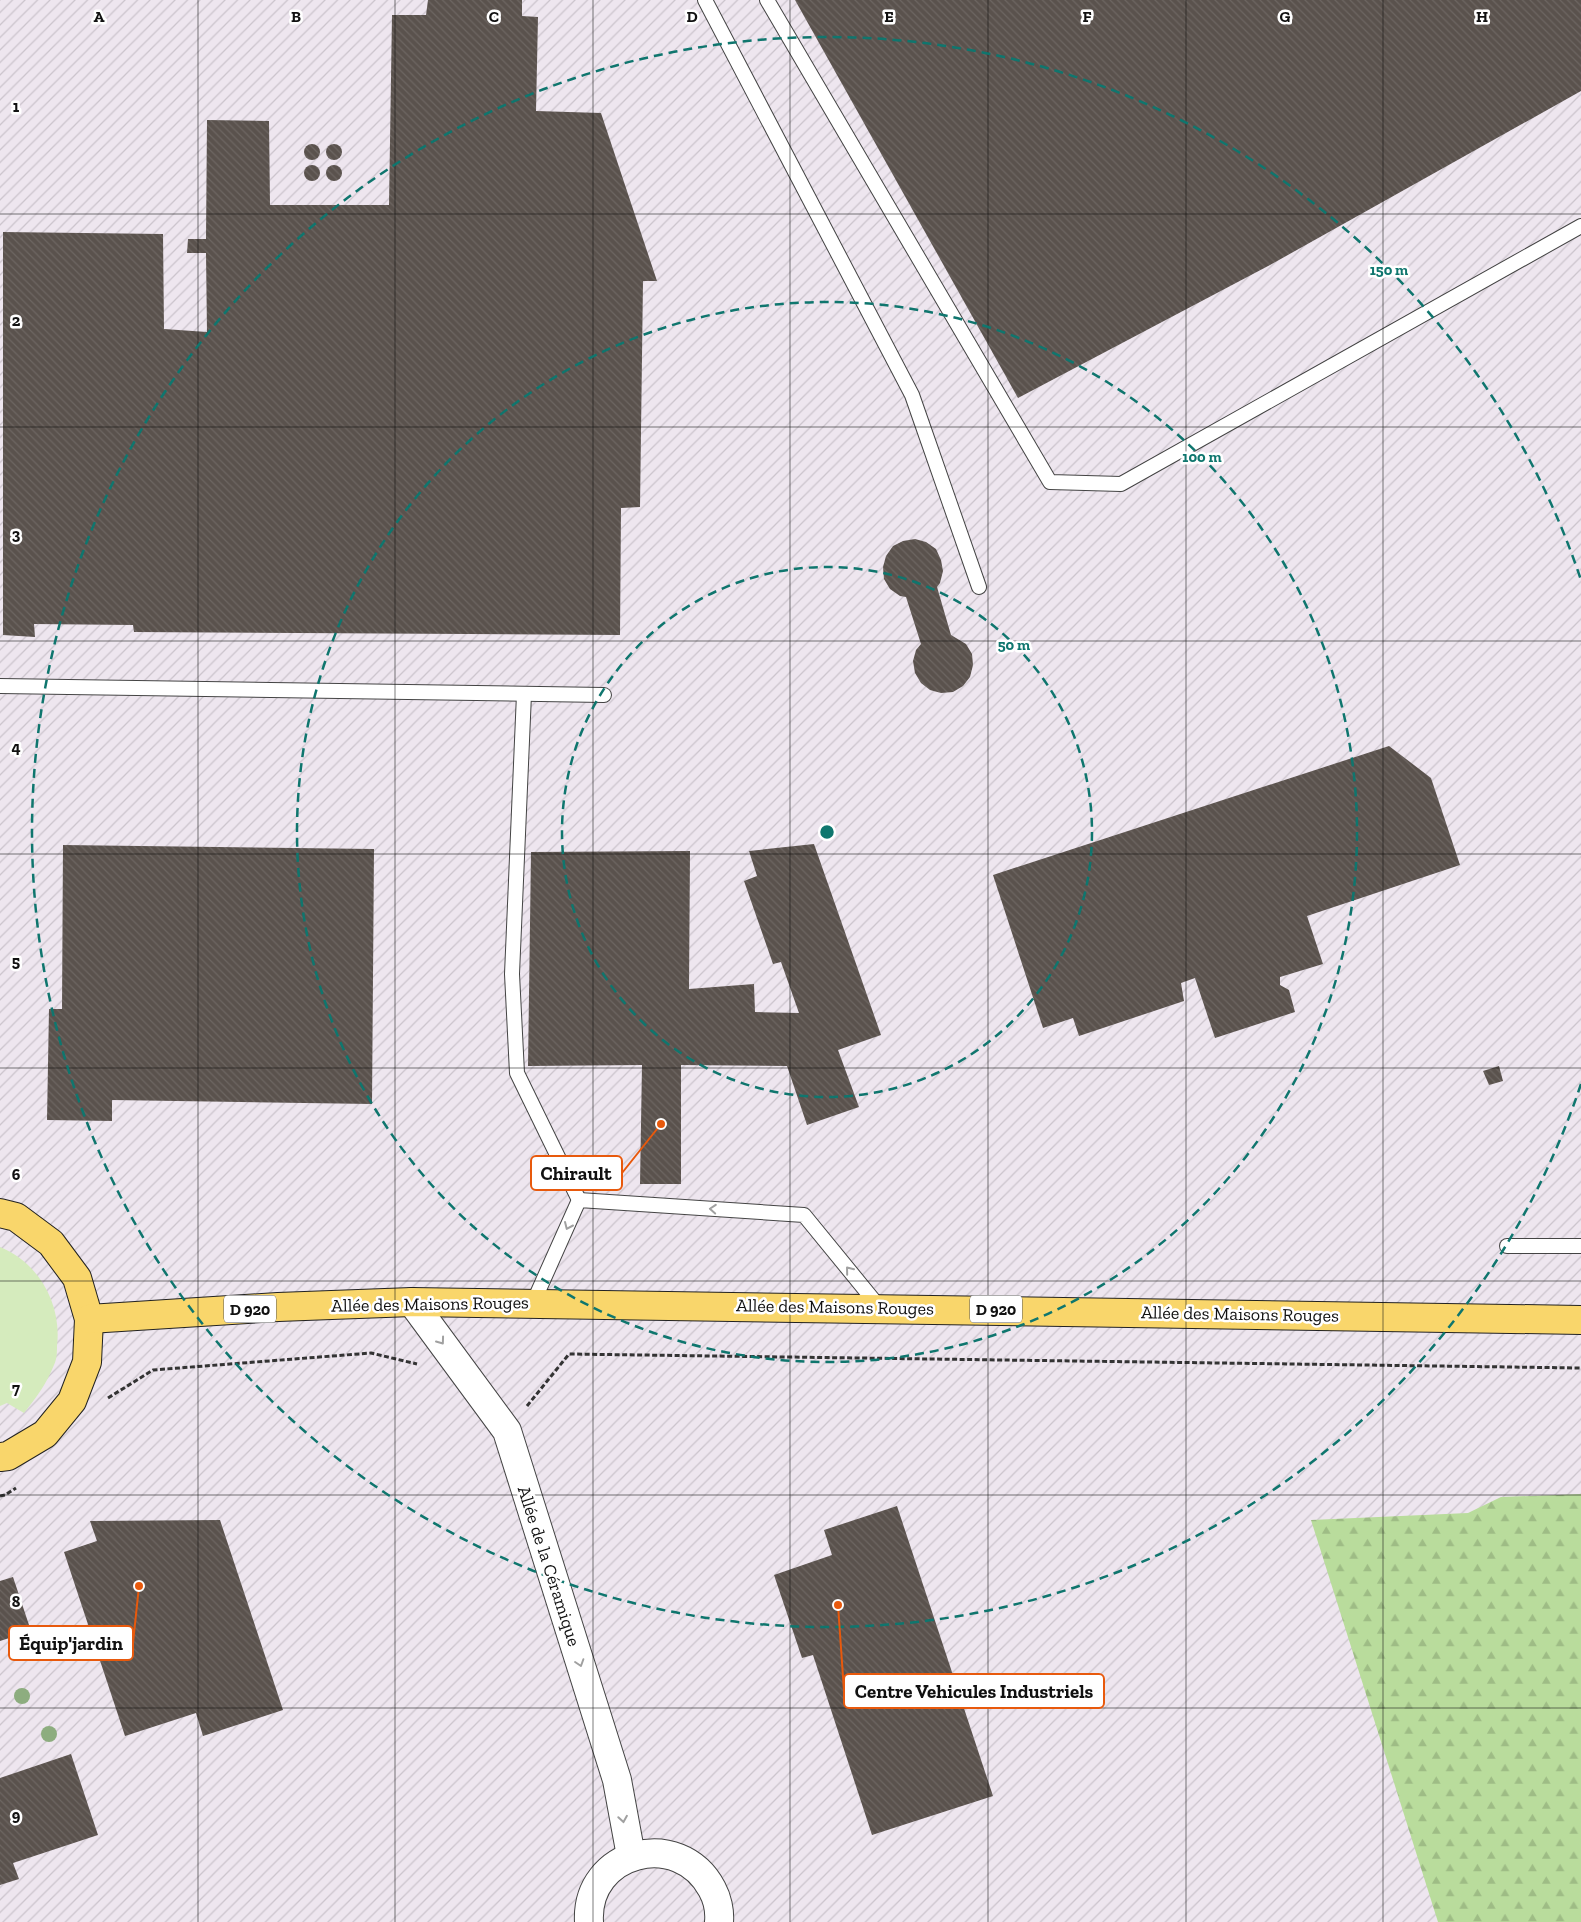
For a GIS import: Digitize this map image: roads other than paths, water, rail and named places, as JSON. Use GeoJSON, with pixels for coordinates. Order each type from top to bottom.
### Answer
{"type":"FeatureCollection","features":[{"type":"Feature","properties":{"kind":"main road"},"geometry":{"type":"LineString","coordinates":[[0,1213],[16,1217],[51,1243],[77,1278],[89,1319],[87,1362],[72,1401],[44,1434],[8,1456],[0,1457]]}},
{"type":"Feature","properties":{"kind":"main road","name":"Allée des Maisons Rouges"},"geometry":{"type":"LineString","coordinates":[[89,1319],[278,1307],[412,1302],[1581,1320]]}},
{"type":"Feature","properties":{"kind":"street","name":"Allée de la Céramique"},"geometry":{"type":"LineString","coordinates":[[412,1302],[507,1431],[617,1780],[631,1856]]}},
{"type":"Feature","properties":{"kind":"street"},"geometry":{"type":"LineString","coordinates":[[589,1922],[590,1900],[599,1881],[613,1866],[631,1856],[651,1852],[672,1855],[690,1864],[706,1878],[716,1896],[719,1922]]}},
{"type":"Feature","properties":{"kind":"lane"},"geometry":{"type":"LineString","coordinates":[[706,0],[912,395],[979,587]]}},
{"type":"Feature","properties":{"kind":"lane"},"geometry":{"type":"LineString","coordinates":[[767,0],[1050,482],[1121,484],[1581,226]]}},
{"type":"Feature","properties":{"kind":"lane"},"geometry":{"type":"LineString","coordinates":[[0,686],[604,695]]}},
{"type":"Feature","properties":{"kind":"lane"},"geometry":{"type":"LineString","coordinates":[[524,694],[512,974],[517,1073],[579,1200]]}},
{"type":"Feature","properties":{"kind":"lane"},"geometry":{"type":"LineString","coordinates":[[533,1303],[579,1200]]}},
{"type":"Feature","properties":{"kind":"lane"},"geometry":{"type":"LineString","coordinates":[[579,1200],[804,1215],[880,1308]]}},
{"type":"Feature","properties":{"kind":"lane"},"geometry":{"type":"LineString","coordinates":[[1507,1246],[1581,1246]]}},
{"type":"Feature","properties":{"kind":"place","name":"Chirault"},"geometry":{"type":"Point","coordinates":[661,1124]}},
{"type":"Feature","properties":{"kind":"place","name":"Équip'jardin"},"geometry":{"type":"Point","coordinates":[139,1586]}},
{"type":"Feature","properties":{"kind":"place","name":"Centre Vehicules Industriels"},"geometry":{"type":"Point","coordinates":[838,1605]}}]}
